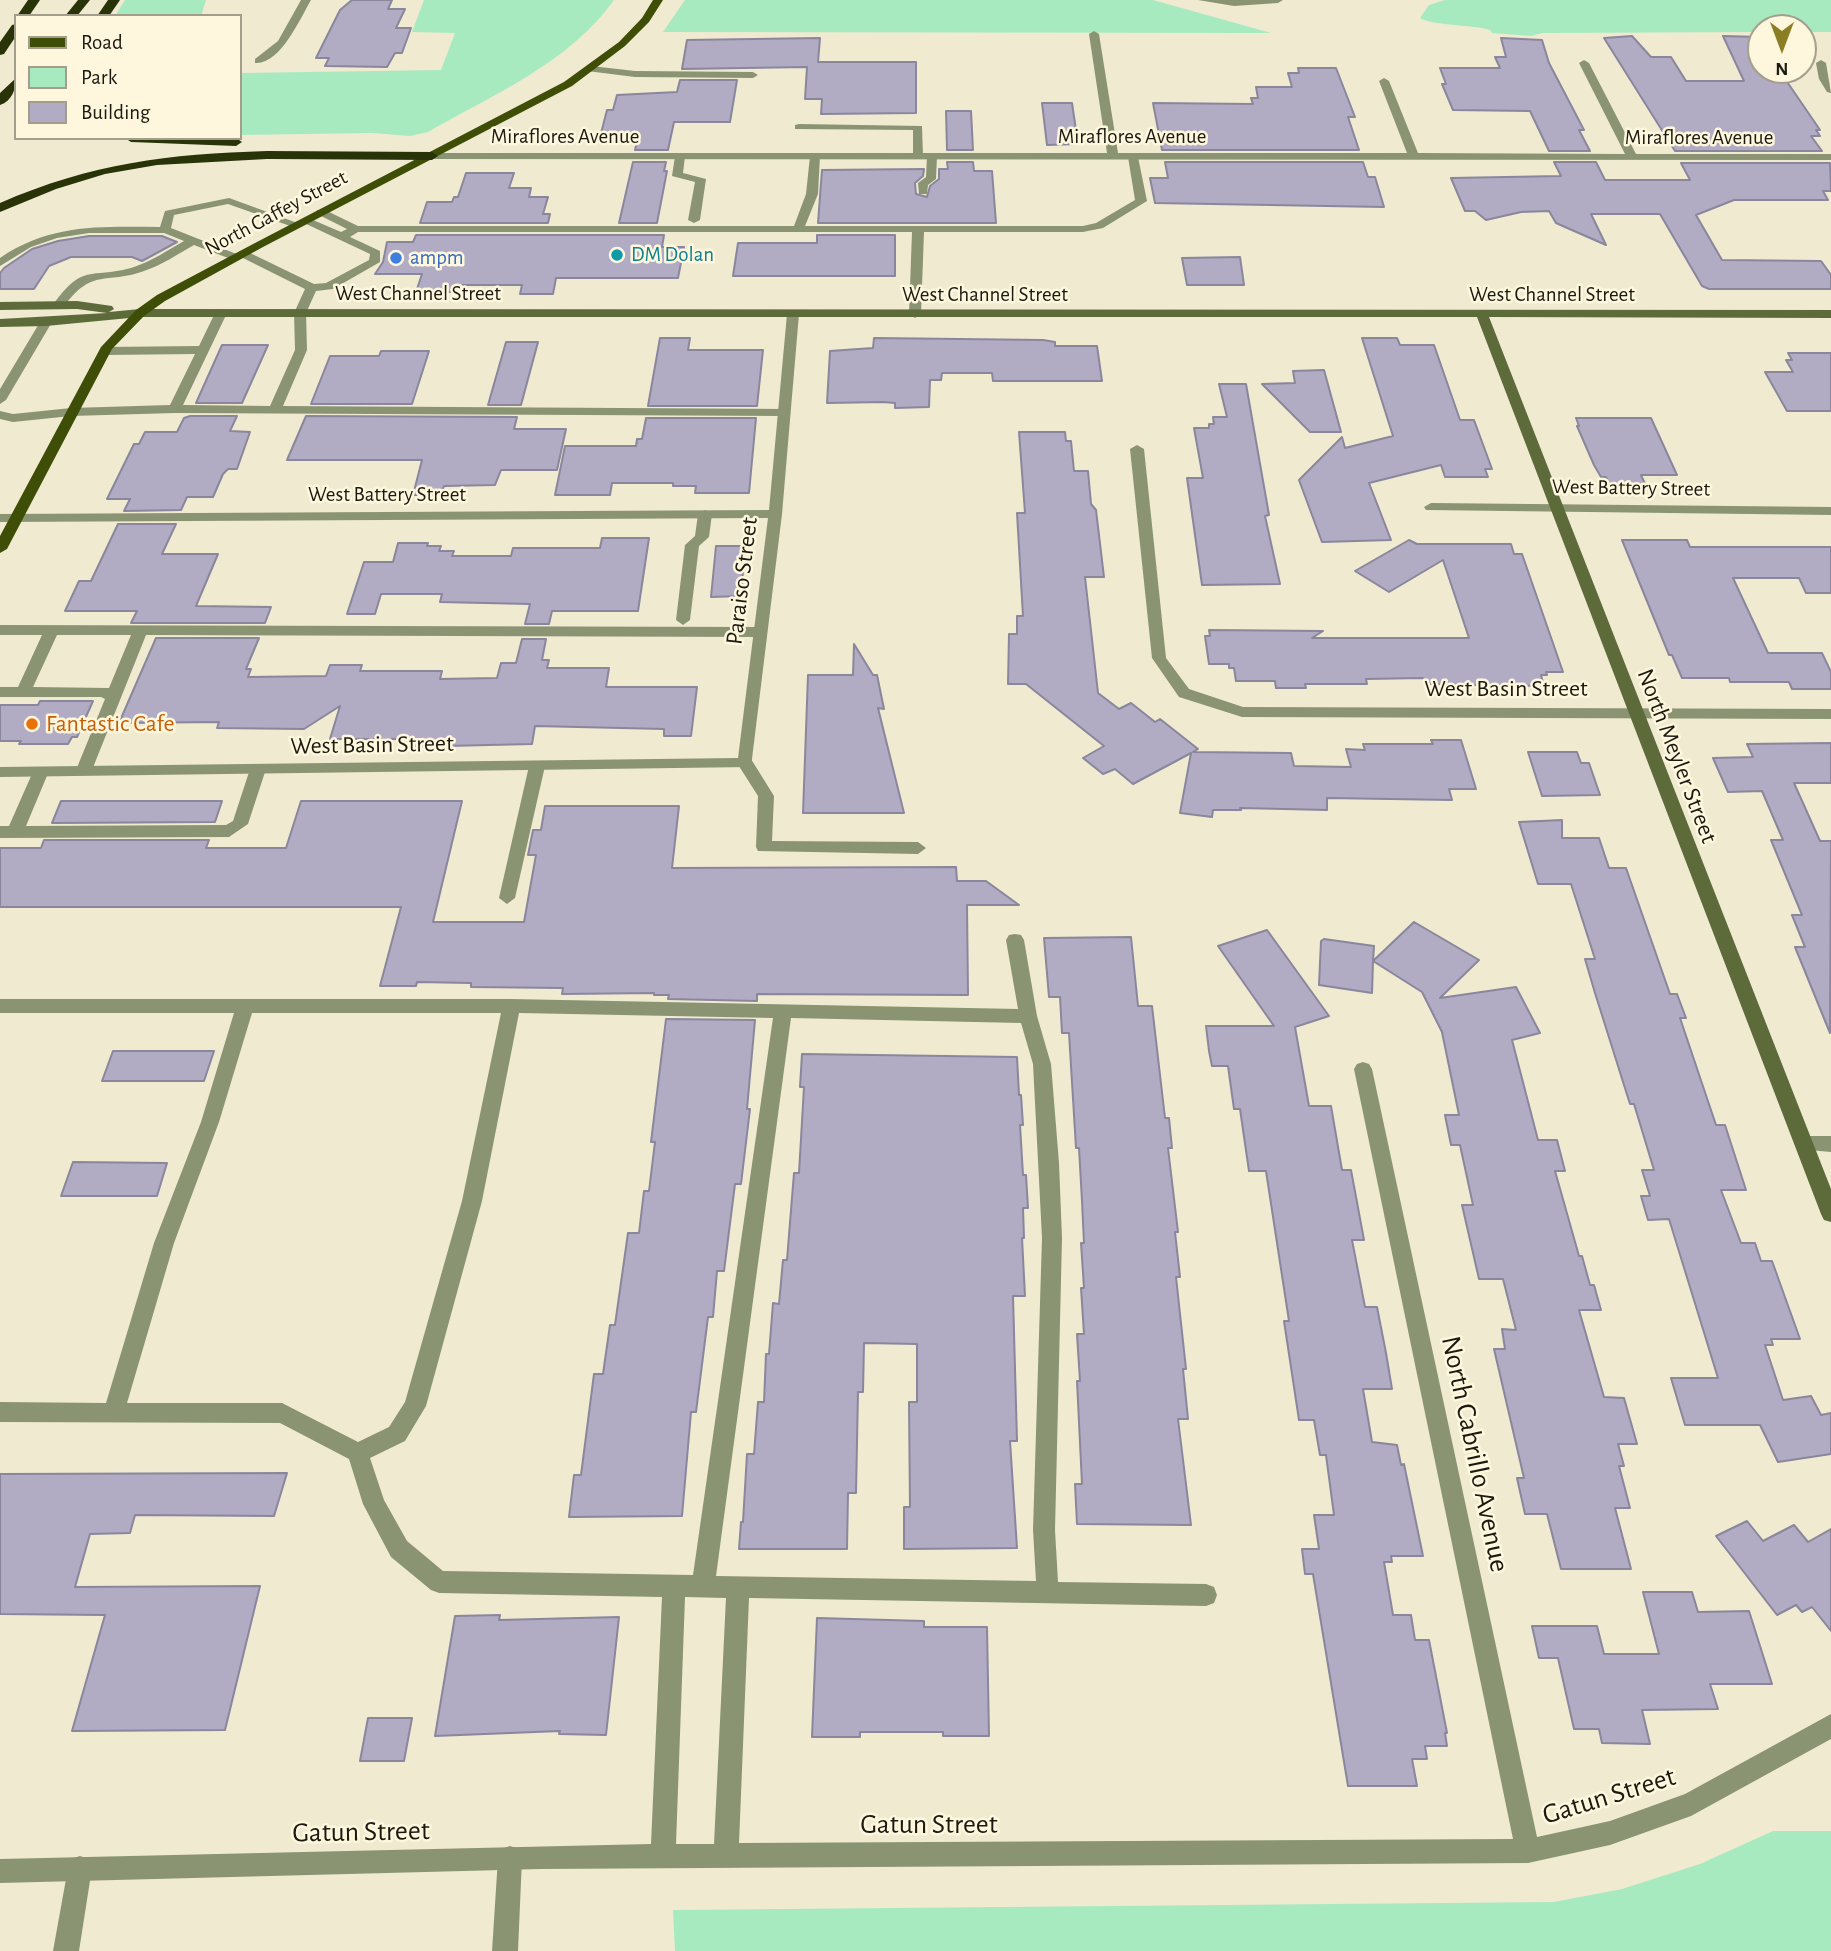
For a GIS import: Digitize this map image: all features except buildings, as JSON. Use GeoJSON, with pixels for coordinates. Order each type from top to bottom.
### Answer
{"type":"FeatureCollection","features":[{"type":"Feature","properties":{"kind":"highway"},"geometry":{"type":"LineString","coordinates":[[73,14],[84,0]]}},
{"type":"Feature","properties":{"kind":"highway"},"geometry":{"type":"LineString","coordinates":[[0,51],[14,30]]}},
{"type":"Feature","properties":{"kind":"highway"},"geometry":{"type":"LineString","coordinates":[[0,101],[14,84]]}},
{"type":"Feature","properties":{"kind":"highway"},"geometry":{"type":"LineString","coordinates":[[152,140],[373,143],[400,145],[432,156]]}},
{"type":"Feature","properties":{"kind":"highway"},"geometry":{"type":"LineString","coordinates":[[0,208],[64,181],[151,161],[216,156],[432,156]]}},
{"type":"Feature","properties":{"kind":"main road","name":"North Gaffey Street"},"geometry":{"type":"LineString","coordinates":[[0,549],[106,351],[140,313],[160,298],[321,212],[554,92],[591,69],[631,36],[658,0]]}},
{"type":"Feature","properties":{"kind":"street"},"geometry":{"type":"LineString","coordinates":[[258,61],[282,43],[306,0]]}},
{"type":"Feature","properties":{"kind":"street"},"geometry":{"type":"LineString","coordinates":[[1203,0],[1234,3],[1278,0]]}},
{"type":"Feature","properties":{"kind":"street"},"geometry":{"type":"LineString","coordinates":[[1094,34],[1113,157]]}},
{"type":"Feature","properties":{"kind":"street"},"geometry":{"type":"LineString","coordinates":[[1584,63],[1632,157]]}},
{"type":"Feature","properties":{"kind":"street"},"geometry":{"type":"LineString","coordinates":[[1821,63],[1824,79],[1831,90]]}},
{"type":"Feature","properties":{"kind":"street"},"geometry":{"type":"LineString","coordinates":[[591,69],[635,74],[753,75]]}},
{"type":"Feature","properties":{"kind":"street"},"geometry":{"type":"LineString","coordinates":[[1384,81],[1414,157]]}},
{"type":"Feature","properties":{"kind":"street"},"geometry":{"type":"LineString","coordinates":[[799,127],[918,128],[918,156]]}},
{"type":"Feature","properties":{"kind":"street","name":"Miraflores Avenue"},"geometry":{"type":"LineString","coordinates":[[432,156],[1831,157]]}},
{"type":"Feature","properties":{"kind":"street"},"geometry":{"type":"LineString","coordinates":[[680,156],[677,176],[701,179],[694,220]]}},
{"type":"Feature","properties":{"kind":"street"},"geometry":{"type":"LineString","coordinates":[[798,230],[812,194],[815,156]]}},
{"type":"Feature","properties":{"kind":"street"},"geometry":{"type":"LineString","coordinates":[[923,192],[923,183],[931,179],[932,156]]}},
{"type":"Feature","properties":{"kind":"street"},"geometry":{"type":"LineString","coordinates":[[321,212],[356,229],[1083,229],[1099,226],[1141,201],[1133,157]]}},
{"type":"Feature","properties":{"kind":"street"},"geometry":{"type":"LineString","coordinates":[[0,263],[27,245],[55,235],[89,230],[165,230],[240,256],[312,288],[329,286],[374,262],[376,253],[341,237],[229,201],[169,213],[165,230]]}},
{"type":"Feature","properties":{"kind":"street"},"geometry":{"type":"LineString","coordinates":[[341,237],[356,229]]}},
{"type":"Feature","properties":{"kind":"street"},"geometry":{"type":"LineString","coordinates":[[915,314],[918,230]]}},
{"type":"Feature","properties":{"kind":"street"},"geometry":{"type":"LineString","coordinates":[[59,305],[76,281],[88,276],[127,273],[142,268],[193,241]]}},
{"type":"Feature","properties":{"kind":"street"},"geometry":{"type":"LineString","coordinates":[[275,410],[300,350],[300,313],[312,288]]}},
{"type":"Feature","properties":{"kind":"street","name":"West Channel Street"},"geometry":{"type":"LineString","coordinates":[[0,306],[59,305],[140,313]]}},
{"type":"Feature","properties":{"kind":"street","name":"West Channel Street"},"geometry":{"type":"LineString","coordinates":[[0,323],[46,322],[140,313],[1831,314]]}},
{"type":"Feature","properties":{"kind":"street"},"geometry":{"type":"LineString","coordinates":[[175,409],[221,313]]}},
{"type":"Feature","properties":{"kind":"street","name":"Paraiso Street"},"geometry":{"type":"LineString","coordinates":[[745,763],[775,513],[793,314]]}},
{"type":"Feature","properties":{"kind":"street","name":"North Meyler Street"},"geometry":{"type":"LineString","coordinates":[[1482,315],[1831,1214]]}},
{"type":"Feature","properties":{"kind":"street"},"geometry":{"type":"LineString","coordinates":[[0,400],[46,322]]}},
{"type":"Feature","properties":{"kind":"street"},"geometry":{"type":"LineString","coordinates":[[106,351],[204,350]]}},
{"type":"Feature","properties":{"kind":"street"},"geometry":{"type":"LineString","coordinates":[[0,415],[13,418],[71,412],[175,409],[784,412]]}},
{"type":"Feature","properties":{"kind":"street","name":"West Basin Street"},"geometry":{"type":"LineString","coordinates":[[1137,449],[1159,658],[1184,693],[1242,712],[1831,714]]}},
{"type":"Feature","properties":{"kind":"street","name":"West Battery Street"},"geometry":{"type":"LineString","coordinates":[[1431,507],[1831,511]]}},
{"type":"Feature","properties":{"kind":"street","name":"West Battery Street"},"geometry":{"type":"LineString","coordinates":[[0,518],[775,513]]}},
{"type":"Feature","properties":{"kind":"street"},"geometry":{"type":"LineString","coordinates":[[683,620],[692,545],[702,537],[705,514]]}},
{"type":"Feature","properties":{"kind":"street"},"geometry":{"type":"LineString","coordinates":[[0,630],[760,632]]}},
{"type":"Feature","properties":{"kind":"street"},"geometry":{"type":"LineString","coordinates":[[23,692],[52,630]]}},
{"type":"Feature","properties":{"kind":"street"},"geometry":{"type":"LineString","coordinates":[[84,770],[140,631]]}},
{"type":"Feature","properties":{"kind":"street"},"geometry":{"type":"LineString","coordinates":[[0,692],[104,692],[114,698]]}},
{"type":"Feature","properties":{"kind":"street"},"geometry":{"type":"LineString","coordinates":[[745,763],[765,796],[764,847],[918,848]]}},
{"type":"Feature","properties":{"kind":"street","name":"West Basin Street"},"geometry":{"type":"LineString","coordinates":[[0,772],[745,763]]}},
{"type":"Feature","properties":{"kind":"street"},"geometry":{"type":"LineString","coordinates":[[506,898],[537,766]]}},
{"type":"Feature","properties":{"kind":"street"},"geometry":{"type":"LineString","coordinates":[[41,771],[7,832],[229,831],[240,824],[258,769]]}},
{"type":"Feature","properties":{"kind":"street"},"geometry":{"type":"LineString","coordinates":[[1015,940],[1028,1016],[1042,1064],[1052,1225],[1044,1530],[1048,1594]]}},
{"type":"Feature","properties":{"kind":"street"},"geometry":{"type":"LineString","coordinates":[[0,1006],[511,1006],[1028,1016]]}},
{"type":"Feature","properties":{"kind":"street"},"geometry":{"type":"LineString","coordinates":[[114,1411],[164,1243],[210,1122],[246,1006]]}},
{"type":"Feature","properties":{"kind":"street"},"geometry":{"type":"LineString","coordinates":[[358,1453],[397,1434],[415,1406],[472,1201],[511,1006]]}},
{"type":"Feature","properties":{"kind":"street"},"geometry":{"type":"LineString","coordinates":[[704,1586],[783,1011]]}},
{"type":"Feature","properties":{"kind":"street","name":"North Cabrillo Avenue"},"geometry":{"type":"LineString","coordinates":[[1363,1069],[1528,1851]]}},
{"type":"Feature","properties":{"kind":"street"},"geometry":{"type":"LineString","coordinates":[[1804,1144],[1831,1144]]}},
{"type":"Feature","properties":{"kind":"street"},"geometry":{"type":"LineString","coordinates":[[0,1412],[282,1413],[358,1453],[374,1504],[399,1549],[439,1583],[1206,1595]]}},
{"type":"Feature","properties":{"kind":"street"},"geometry":{"type":"LineString","coordinates":[[663,1856],[674,1586]]}},
{"type":"Feature","properties":{"kind":"street"},"geometry":{"type":"LineString","coordinates":[[726,1856],[738,1586]]}},
{"type":"Feature","properties":{"kind":"street","name":"Gatun Street"},"geometry":{"type":"LineString","coordinates":[[0,1871],[510,1858],[1528,1851],[1610,1833],[1691,1804],[1831,1726]]}},
{"type":"Feature","properties":{"kind":"street"},"geometry":{"type":"LineString","coordinates":[[505,1951],[510,1858]]}},
{"type":"Feature","properties":{"kind":"street"},"geometry":{"type":"LineString","coordinates":[[66,1951],[80,1868]]}},
{"type":"Feature","properties":{"kind":"green space"},"geometry":{"type":"Polygon","coordinates":[[[125,0],[206,0],[202,14],[116,14],[125,0]]]}},
{"type":"Feature","properties":{"kind":"green space"},"geometry":{"type":"Polygon","coordinates":[[[424,0],[614,0],[596,22],[553,59],[428,132],[410,136],[372,133],[242,135],[242,73],[441,70],[455,33],[412,32],[424,0]]]}},
{"type":"Feature","properties":{"kind":"green space"},"geometry":{"type":"Polygon","coordinates":[[[685,0],[1153,0],[1271,33],[663,32],[685,0]]]}},
{"type":"Feature","properties":{"kind":"green space"},"geometry":{"type":"Polygon","coordinates":[[[1445,0],[1831,0],[1831,32],[1817,32],[1817,14],[1747,14],[1747,32],[1542,33],[1531,36],[1492,33],[1482,28],[1426,21],[1420,18],[1429,5],[1445,0]]]}},
{"type":"Feature","properties":{"kind":"green space"},"geometry":{"type":"Polygon","coordinates":[[[1773,1831],[1831,1831],[1831,1951],[675,1951],[673,1910],[1554,1902],[1622,1889],[1700,1864],[1773,1831]]]}},
{"type":"Feature","properties":{"kind":"place","name":"DM Dolan"},"geometry":{"type":"Point","coordinates":[617,255]}},
{"type":"Feature","properties":{"kind":"place","name":"ampm"},"geometry":{"type":"Point","coordinates":[396,258]}},
{"type":"Feature","properties":{"kind":"place","name":"Fantastic Cafe"},"geometry":{"type":"Point","coordinates":[32,724]}}]}
